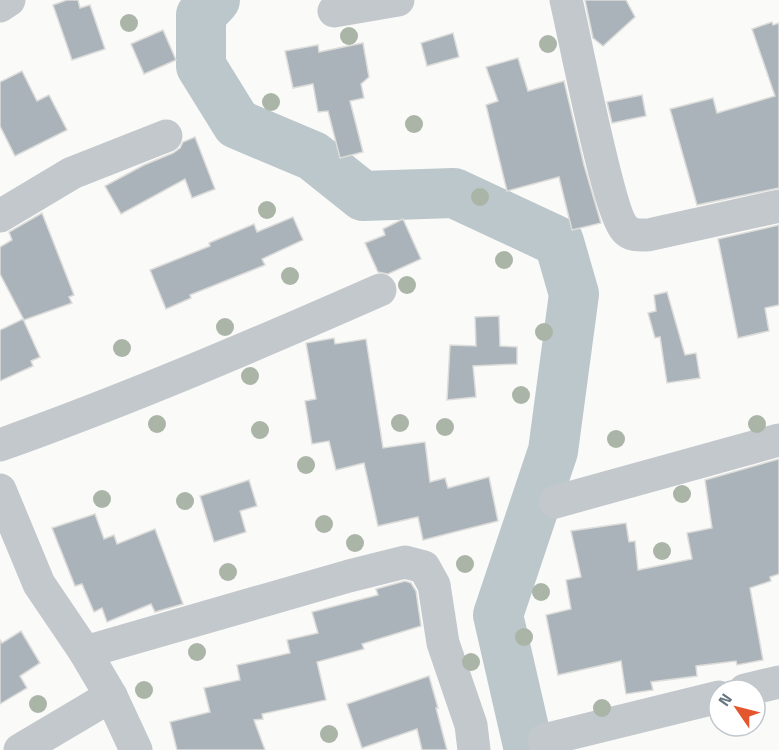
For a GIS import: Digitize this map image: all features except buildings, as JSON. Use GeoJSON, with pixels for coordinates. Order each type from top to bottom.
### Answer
{"type":"FeatureCollection","features":[{"type":"Feature","properties":{"kind":"street"},"geometry":{"type":"LineString","coordinates":[[0,6],[9,0]]}},
{"type":"Feature","properties":{"kind":"street"},"geometry":{"type":"LineString","coordinates":[[334,12],[398,0]]}},
{"type":"Feature","properties":{"kind":"street"},"geometry":{"type":"LineString","coordinates":[[566,0],[604,167],[619,220],[625,230],[634,235],[648,235],[779,206]]}},
{"type":"Feature","properties":{"kind":"street"},"geometry":{"type":"LineString","coordinates":[[0,216],[72,173],[166,136]]}},
{"type":"Feature","properties":{"kind":"street"},"geometry":{"type":"LineString","coordinates":[[0,445],[198,369],[380,290]]}},
{"type":"Feature","properties":{"kind":"street"},"geometry":{"type":"LineString","coordinates":[[555,502],[779,440]]}},
{"type":"Feature","properties":{"kind":"street"},"geometry":{"type":"LineString","coordinates":[[1,496],[39,584],[85,652],[111,696],[136,750]]}},
{"type":"Feature","properties":{"kind":"street"},"geometry":{"type":"LineString","coordinates":[[85,652],[405,562],[424,567],[434,585],[443,643],[471,725],[474,750]]}},
{"type":"Feature","properties":{"kind":"street"},"geometry":{"type":"LineString","coordinates":[[20,750],[111,696]]}},
{"type":"Feature","properties":{"kind":"street"},"geometry":{"type":"LineString","coordinates":[[544,740],[707,700]]}},
{"type":"Feature","properties":{"kind":"waterway"},"geometry":{"type":"LineString","coordinates":[[215,0],[201,15],[201,66],[237,124],[313,156],[363,196],[454,193],[559,242],[574,294],[553,451],[498,615],[529,750]]}}]}
